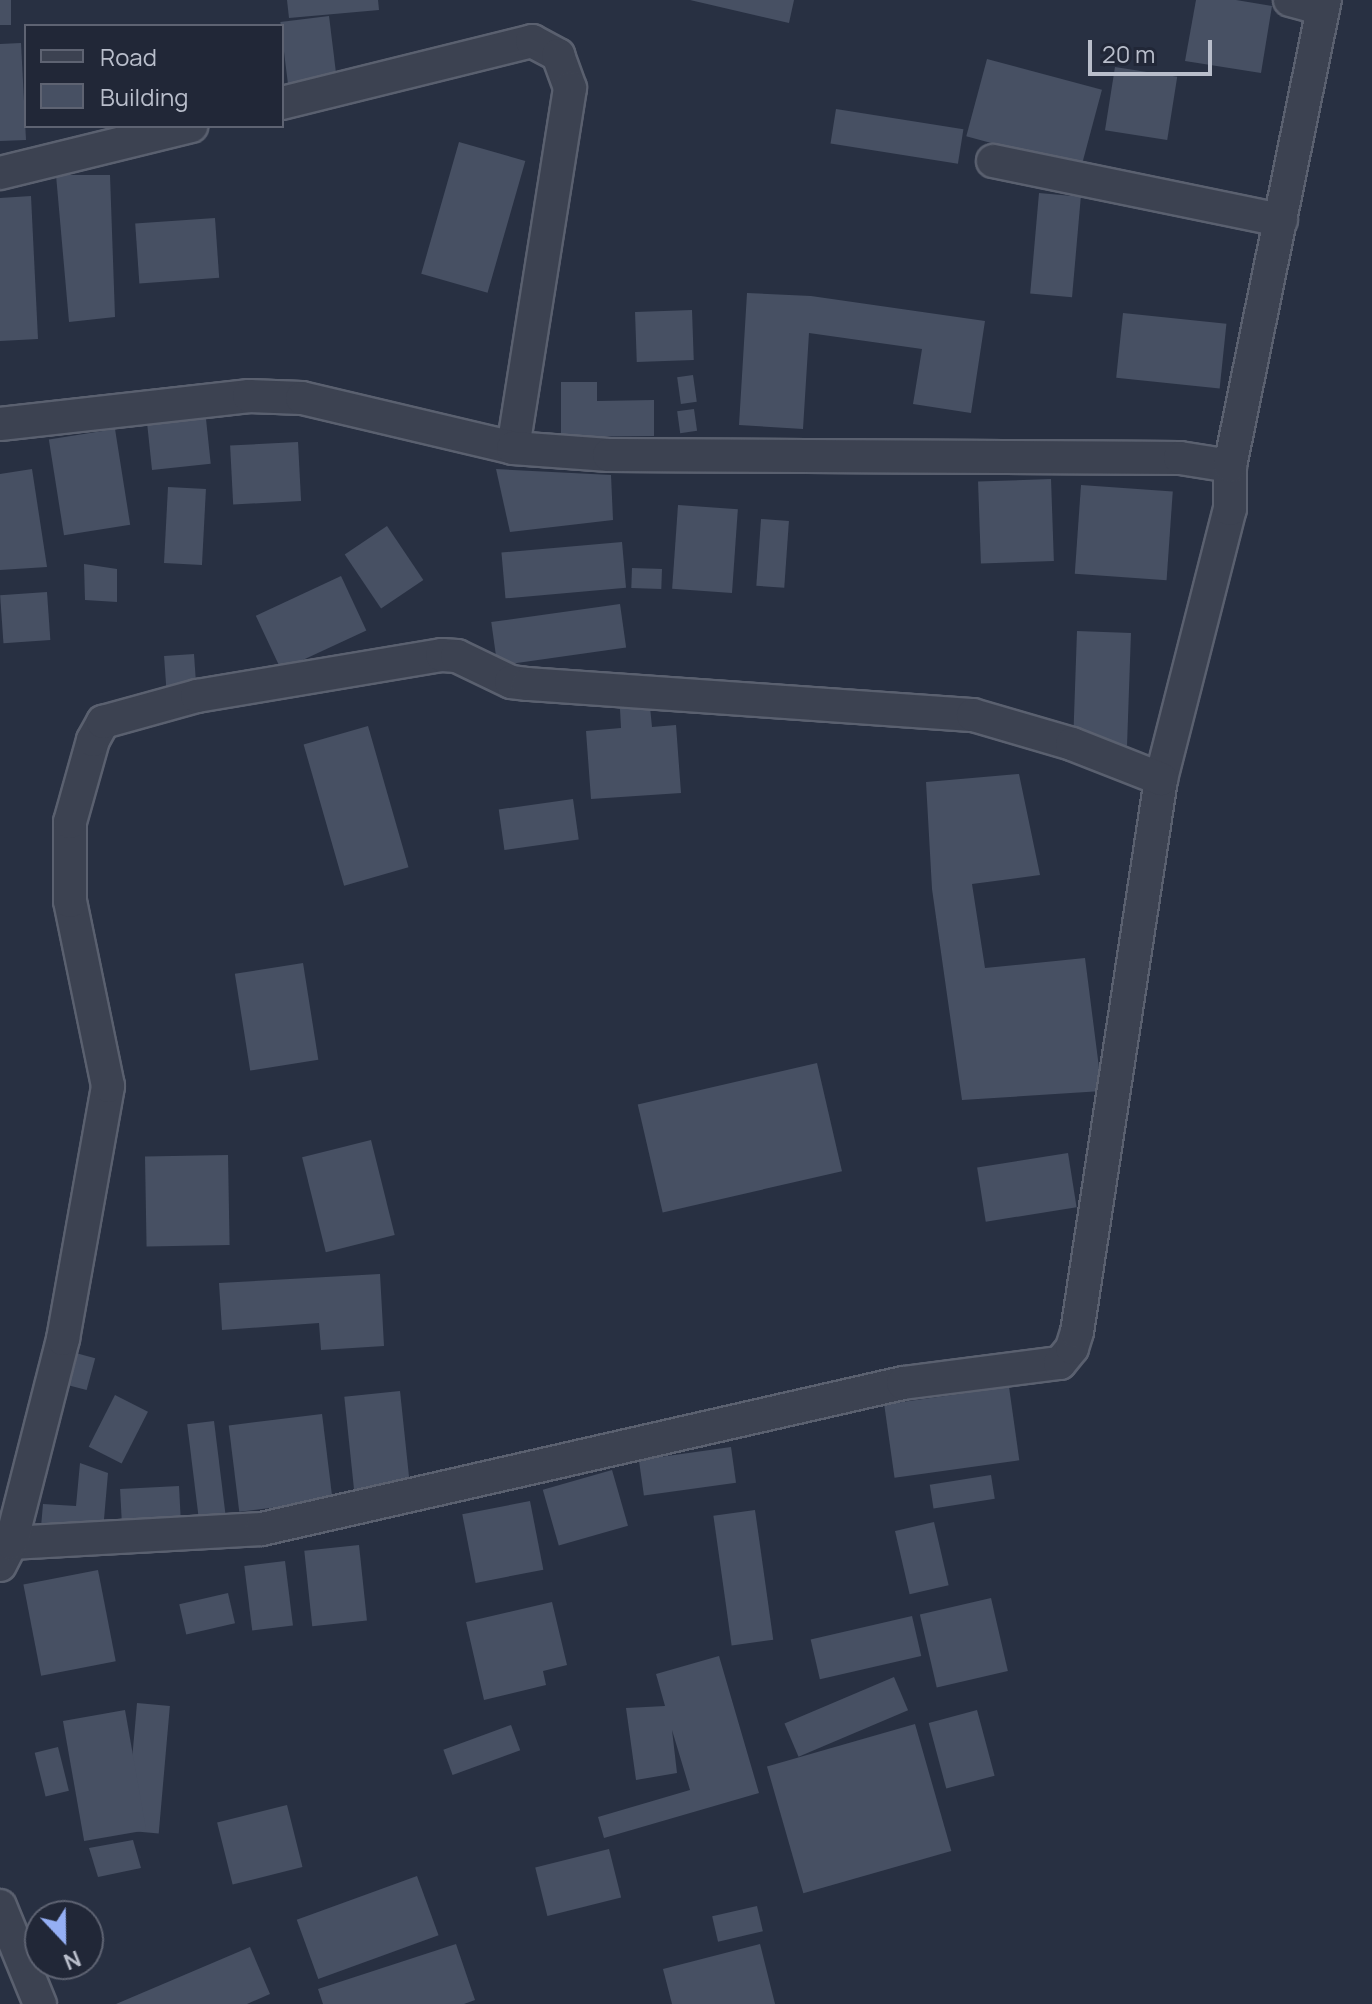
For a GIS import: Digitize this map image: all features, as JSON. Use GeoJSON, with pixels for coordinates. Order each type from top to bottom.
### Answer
{"type":"FeatureCollection","features":[{"type":"Feature","properties":{"kind":"street"},"geometry":{"type":"LineString","coordinates":[[1161,779],[1072,744],[973,715],[528,684],[511,682],[457,656],[442,655],[197,696],[103,722],[93,740],[70,822],[70,901],[108,1086],[63,1339],[6,1554],[262,1529],[903,1383],[1060,1363],[1072,1348],[1077,1332],[1161,779],[1230,509],[1230,466],[1324,4],[1290,0]]}},
{"type":"Feature","properties":{"kind":"street"},"geometry":{"type":"LineString","coordinates":[[284,103],[532,41],[558,55],[570,88],[513,448]]}},
{"type":"Feature","properties":{"kind":"street"},"geometry":{"type":"LineString","coordinates":[[0,173],[183,128]]}},
{"type":"Feature","properties":{"kind":"street"},"geometry":{"type":"LineString","coordinates":[[993,161],[1281,220]]}},
{"type":"Feature","properties":{"kind":"street"},"geometry":{"type":"LineString","coordinates":[[0,424],[249,396],[302,398],[513,448],[609,455],[1180,458],[1230,466]]}},
{"type":"Feature","properties":{"kind":"street"},"geometry":{"type":"LineString","coordinates":[[0,1906],[40,2004]]}},
{"type":"Feature","properties":{"kind":"building"},"geometry":{"type":"Polygon","coordinates":[[[0,0],[11,0],[11,25],[0,25],[0,0]]]}},
{"type":"Feature","properties":{"kind":"building"},"geometry":{"type":"Polygon","coordinates":[[[287,0],[378,0],[379,10],[289,18],[287,0]]]}},
{"type":"Feature","properties":{"kind":"building"},"geometry":{"type":"Polygon","coordinates":[[[690,0],[794,0],[789,23],[690,0]]]}},
{"type":"Feature","properties":{"kind":"building"},"geometry":{"type":"Polygon","coordinates":[[[1196,0],[1236,0],[1272,6],[1261,73],[1185,61],[1196,0]]]}},
{"type":"Feature","properties":{"kind":"building"},"geometry":{"type":"Polygon","coordinates":[[[329,16],[337,80],[288,85],[284,24],[280,22],[329,16]]]}},
{"type":"Feature","properties":{"kind":"building"},"geometry":{"type":"Polygon","coordinates":[[[21,43],[26,140],[0,141],[0,44],[21,43]]]}},
{"type":"Feature","properties":{"kind":"building"},"geometry":{"type":"Polygon","coordinates":[[[987,59],[1102,90],[1081,167],[966,136],[987,59]]]}},
{"type":"Feature","properties":{"kind":"building"},"geometry":{"type":"Polygon","coordinates":[[[1115,67],[1177,77],[1167,140],[1105,130],[1115,67]]]}},
{"type":"Feature","properties":{"kind":"building"},"geometry":{"type":"Polygon","coordinates":[[[836,109],[963,129],[958,164],[831,144],[836,109]]]}},
{"type":"Feature","properties":{"kind":"building"},"geometry":{"type":"Polygon","coordinates":[[[459,142],[525,161],[488,293],[421,274],[459,142]]]}},
{"type":"Feature","properties":{"kind":"building"},"geometry":{"type":"Polygon","coordinates":[[[56,175],[110,175],[115,317],[69,322],[56,175]]]}},
{"type":"Feature","properties":{"kind":"building"},"geometry":{"type":"Polygon","coordinates":[[[1039,193],[1081,197],[1072,297],[1030,294],[1039,193]]]}},
{"type":"Feature","properties":{"kind":"building"},"geometry":{"type":"Polygon","coordinates":[[[31,196],[38,339],[0,341],[0,198],[31,196]]]}},
{"type":"Feature","properties":{"kind":"building"},"geometry":{"type":"Polygon","coordinates":[[[215,218],[219,278],[139,283],[135,224],[215,218]]]}},
{"type":"Feature","properties":{"kind":"building"},"geometry":{"type":"Polygon","coordinates":[[[747,293],[811,296],[985,321],[971,413],[913,404],[922,349],[809,333],[803,429],[739,425],[747,293]]]}},
{"type":"Feature","properties":{"kind":"building"},"geometry":{"type":"Polygon","coordinates":[[[692,310],[694,360],[637,362],[635,312],[692,310]]]}},
{"type":"Feature","properties":{"kind":"building"},"geometry":{"type":"Polygon","coordinates":[[[1123,313],[1226,324],[1220,389],[1116,378],[1123,313]]]}},
{"type":"Feature","properties":{"kind":"building"},"geometry":{"type":"Polygon","coordinates":[[[693,375],[697,402],[681,404],[677,377],[693,375]]]}},
{"type":"Feature","properties":{"kind":"building"},"geometry":{"type":"Polygon","coordinates":[[[561,382],[597,382],[597,401],[654,400],[654,436],[561,437],[561,382]]]}},
{"type":"Feature","properties":{"kind":"building"},"geometry":{"type":"Polygon","coordinates":[[[694,409],[697,431],[680,433],[677,411],[694,409]]]}},
{"type":"Feature","properties":{"kind":"building"},"geometry":{"type":"Polygon","coordinates":[[[206,419],[211,464],[152,470],[147,425],[206,419]]]}},
{"type":"Feature","properties":{"kind":"building"},"geometry":{"type":"Polygon","coordinates":[[[115,429],[130,525],[64,535],[49,439],[115,429]]]}},
{"type":"Feature","properties":{"kind":"building"},"geometry":{"type":"Polygon","coordinates":[[[298,442],[301,501],[233,504],[230,446],[298,442]]]}},
{"type":"Feature","properties":{"kind":"building"},"geometry":{"type":"Polygon","coordinates":[[[32,469],[47,567],[0,570],[0,474],[32,469]]]}},
{"type":"Feature","properties":{"kind":"building"},"geometry":{"type":"Polygon","coordinates":[[[496,469],[611,475],[613,520],[510,532],[496,469]]]}},
{"type":"Feature","properties":{"kind":"building"},"geometry":{"type":"Polygon","coordinates":[[[1051,479],[1054,561],[981,563],[978,482],[1051,479]]]}},
{"type":"Feature","properties":{"kind":"building"},"geometry":{"type":"Polygon","coordinates":[[[1081,485],[1173,491],[1167,580],[1075,574],[1081,485]]]}},
{"type":"Feature","properties":{"kind":"building"},"geometry":{"type":"Polygon","coordinates":[[[168,487],[206,489],[202,565],[164,563],[168,487]]]}},
{"type":"Feature","properties":{"kind":"building"},"geometry":{"type":"Polygon","coordinates":[[[678,505],[738,509],[732,593],[672,589],[678,505]]]}},
{"type":"Feature","properties":{"kind":"building"},"geometry":{"type":"Polygon","coordinates":[[[761,519],[789,521],[784,588],[756,586],[761,519]]]}},
{"type":"Feature","properties":{"kind":"building"},"geometry":{"type":"Polygon","coordinates":[[[387,526],[423,580],[381,608],[345,555],[387,526]]]}},
{"type":"Feature","properties":{"kind":"building"},"geometry":{"type":"Polygon","coordinates":[[[622,542],[626,588],[505,598],[501,553],[622,542]]]}},
{"type":"Feature","properties":{"kind":"building"},"geometry":{"type":"Polygon","coordinates":[[[84,564],[117,569],[117,602],[85,600],[84,564]]]}},
{"type":"Feature","properties":{"kind":"building"},"geometry":{"type":"Polygon","coordinates":[[[632,568],[662,569],[661,589],[631,588],[632,568]]]}},
{"type":"Feature","properties":{"kind":"building"},"geometry":{"type":"Polygon","coordinates":[[[341,576],[366,630],[281,670],[256,616],[341,576]]]}},
{"type":"Feature","properties":{"kind":"building"},"geometry":{"type":"Polygon","coordinates":[[[47,592],[50,640],[3,643],[0,595],[47,592]]]}},
{"type":"Feature","properties":{"kind":"building"},"geometry":{"type":"Polygon","coordinates":[[[620,604],[626,648],[497,666],[491,622],[620,604]]]}},
{"type":"Feature","properties":{"kind":"building"},"geometry":{"type":"Polygon","coordinates":[[[1077,631],[1131,633],[1127,746],[1073,744],[1077,631]]]}},
{"type":"Feature","properties":{"kind":"building"},"geometry":{"type":"Polygon","coordinates":[[[194,654],[197,696],[167,698],[164,656],[194,654]]]}},
{"type":"Feature","properties":{"kind":"building"},"geometry":{"type":"Polygon","coordinates":[[[650,707],[652,727],[676,725],[681,793],[591,799],[586,731],[621,728],[620,709],[650,707]]]}},
{"type":"Feature","properties":{"kind":"building"},"geometry":{"type":"Polygon","coordinates":[[[368,726],[409,867],[344,886],[304,744],[368,726]]]}},
{"type":"Feature","properties":{"kind":"building"},"geometry":{"type":"Polygon","coordinates":[[[1019,774],[1040,875],[972,884],[985,968],[1085,958],[1102,1091],[962,1100],[932,889],[926,782],[1019,774]]]}},
{"type":"Feature","properties":{"kind":"building"},"geometry":{"type":"Polygon","coordinates":[[[573,799],[579,840],[504,850],[499,809],[573,799]]]}},
{"type":"Feature","properties":{"kind":"building"},"geometry":{"type":"Polygon","coordinates":[[[303,963],[318,1060],[250,1071],[235,974],[303,963]]]}},
{"type":"Feature","properties":{"kind":"building"},"geometry":{"type":"Polygon","coordinates":[[[817,1063],[842,1171],[663,1213],[638,1104],[817,1063]]]}},
{"type":"Feature","properties":{"kind":"building"},"geometry":{"type":"Polygon","coordinates":[[[371,1140],[395,1235],[326,1252],[302,1157],[371,1140]]]}},
{"type":"Feature","properties":{"kind":"building"},"geometry":{"type":"Polygon","coordinates":[[[1068,1153],[1077,1207],[986,1222],[977,1167],[1068,1153]]]}},
{"type":"Feature","properties":{"kind":"building"},"geometry":{"type":"Polygon","coordinates":[[[228,1155],[230,1245],[147,1246],[145,1156],[228,1155]]]}},
{"type":"Feature","properties":{"kind":"building"},"geometry":{"type":"Polygon","coordinates":[[[380,1274],[384,1346],[321,1350],[319,1323],[222,1330],[219,1283],[380,1274]]]}},
{"type":"Feature","properties":{"kind":"building"},"geometry":{"type":"Polygon","coordinates":[[[72,1352],[95,1358],[87,1390],[63,1384],[72,1352]]]}},
{"type":"Feature","properties":{"kind":"building"},"geometry":{"type":"Polygon","coordinates":[[[1009,1387],[1019,1460],[895,1478],[884,1405],[1009,1387]]]}},
{"type":"Feature","properties":{"kind":"building"},"geometry":{"type":"Polygon","coordinates":[[[400,1391],[410,1484],[354,1490],[344,1397],[400,1391]]]}},
{"type":"Feature","properties":{"kind":"building"},"geometry":{"type":"Polygon","coordinates":[[[115,1395],[148,1412],[122,1463],[89,1447],[115,1395]]]}},
{"type":"Feature","properties":{"kind":"building"},"geometry":{"type":"Polygon","coordinates":[[[322,1414],[333,1500],[239,1512],[229,1425],[322,1414]]]}},
{"type":"Feature","properties":{"kind":"building"},"geometry":{"type":"Polygon","coordinates":[[[214,1421],[226,1517],[199,1521],[187,1424],[214,1421]]]}},
{"type":"Feature","properties":{"kind":"building"},"geometry":{"type":"Polygon","coordinates":[[[731,1447],[736,1483],[644,1496],[639,1460],[731,1447]]]}},
{"type":"Feature","properties":{"kind":"building"},"geometry":{"type":"Polygon","coordinates":[[[80,1463],[108,1473],[103,1531],[41,1527],[43,1504],[76,1506],[80,1463]]]}},
{"type":"Feature","properties":{"kind":"building"},"geometry":{"type":"Polygon","coordinates":[[[612,1470],[628,1526],[559,1546],[543,1490],[612,1470]]]}},
{"type":"Feature","properties":{"kind":"building"},"geometry":{"type":"Polygon","coordinates":[[[991,1475],[995,1499],[934,1508],[930,1485],[991,1475]]]}},
{"type":"Feature","properties":{"kind":"building"},"geometry":{"type":"Polygon","coordinates":[[[179,1486],[181,1524],[122,1527],[120,1489],[179,1486]]]}},
{"type":"Feature","properties":{"kind":"building"},"geometry":{"type":"Polygon","coordinates":[[[530,1501],[543,1570],[476,1583],[462,1514],[530,1501]]]}},
{"type":"Feature","properties":{"kind":"building"},"geometry":{"type":"Polygon","coordinates":[[[755,1510],[773,1640],[732,1646],[713,1516],[755,1510]]]}},
{"type":"Feature","properties":{"kind":"building"},"geometry":{"type":"Polygon","coordinates":[[[934,1522],[949,1585],[910,1594],[895,1531],[934,1522]]]}},
{"type":"Feature","properties":{"kind":"building"},"geometry":{"type":"Polygon","coordinates":[[[359,1545],[367,1621],[312,1626],[304,1551],[359,1545]]]}},
{"type":"Feature","properties":{"kind":"building"},"geometry":{"type":"Polygon","coordinates":[[[285,1561],[293,1626],[252,1631],[244,1566],[285,1561]]]}},
{"type":"Feature","properties":{"kind":"building"},"geometry":{"type":"Polygon","coordinates":[[[98,1570],[116,1661],[41,1676],[23,1585],[98,1570]]]}},
{"type":"Feature","properties":{"kind":"building"},"geometry":{"type":"Polygon","coordinates":[[[228,1593],[235,1623],[186,1634],[179,1604],[228,1593]]]}},
{"type":"Feature","properties":{"kind":"building"},"geometry":{"type":"Polygon","coordinates":[[[991,1598],[1008,1671],[937,1687],[920,1614],[991,1598]]]}},
{"type":"Feature","properties":{"kind":"building"},"geometry":{"type":"Polygon","coordinates":[[[552,1602],[567,1665],[543,1671],[546,1685],[484,1700],[466,1622],[552,1602]]]}},
{"type":"Feature","properties":{"kind":"building"},"geometry":{"type":"Polygon","coordinates":[[[912,1616],[921,1656],[820,1679],[811,1639],[912,1616]]]}},
{"type":"Feature","properties":{"kind":"building"},"geometry":{"type":"Polygon","coordinates":[[[719,1656],[759,1793],[604,1838],[598,1817],[690,1790],[672,1730],[677,1773],[636,1780],[626,1708],[665,1706],[656,1674],[719,1656]]]}},
{"type":"Feature","properties":{"kind":"building"},"geometry":{"type":"Polygon","coordinates":[[[894,1677],[908,1710],[799,1757],[784,1723],[894,1677]]]}},
{"type":"Feature","properties":{"kind":"building"},"geometry":{"type":"Polygon","coordinates":[[[137,1703],[170,1706],[159,1833],[126,1831],[137,1703]]]}},
{"type":"Feature","properties":{"kind":"building"},"geometry":{"type":"Polygon","coordinates":[[[125,1710],[146,1830],[84,1841],[63,1721],[125,1710]]]}},
{"type":"Feature","properties":{"kind":"building"},"geometry":{"type":"Polygon","coordinates":[[[977,1710],[995,1776],[946,1789],[929,1723],[977,1710]]]}},
{"type":"Feature","properties":{"kind":"building"},"geometry":{"type":"Polygon","coordinates":[[[915,1724],[951,1851],[803,1893],[767,1766],[915,1724]]]}},
{"type":"Feature","properties":{"kind":"building"},"geometry":{"type":"Polygon","coordinates":[[[511,1725],[520,1750],[453,1775],[443,1750],[511,1725]]]}},
{"type":"Feature","properties":{"kind":"building"},"geometry":{"type":"Polygon","coordinates":[[[58,1747],[69,1791],[46,1796],[35,1753],[58,1747]]]}},
{"type":"Feature","properties":{"kind":"building"},"geometry":{"type":"Polygon","coordinates":[[[287,1805],[302,1867],[233,1885],[217,1822],[287,1805]]]}},
{"type":"Feature","properties":{"kind":"building"},"geometry":{"type":"Polygon","coordinates":[[[133,1840],[141,1868],[98,1877],[89,1848],[133,1840]]]}},
{"type":"Feature","properties":{"kind":"building"},"geometry":{"type":"Polygon","coordinates":[[[609,1849],[621,1898],[547,1916],[535,1867],[609,1849]]]}},
{"type":"Feature","properties":{"kind":"building"},"geometry":{"type":"Polygon","coordinates":[[[417,1876],[439,1935],[318,1979],[297,1920],[417,1876]]]}},
{"type":"Feature","properties":{"kind":"building"},"geometry":{"type":"Polygon","coordinates":[[[757,1906],[763,1931],[718,1942],[712,1916],[757,1906]]]}},
{"type":"Feature","properties":{"kind":"building"},"geometry":{"type":"Polygon","coordinates":[[[456,1944],[475,2000],[464,2004],[323,2004],[318,1989],[456,1944]]]}},
{"type":"Feature","properties":{"kind":"building"},"geometry":{"type":"Polygon","coordinates":[[[760,1944],[775,2004],[672,2004],[663,1969],[760,1944]]]}},
{"type":"Feature","properties":{"kind":"building"},"geometry":{"type":"Polygon","coordinates":[[[250,1947],[270,1994],[247,2004],[116,2004],[250,1947]]]}}]}
